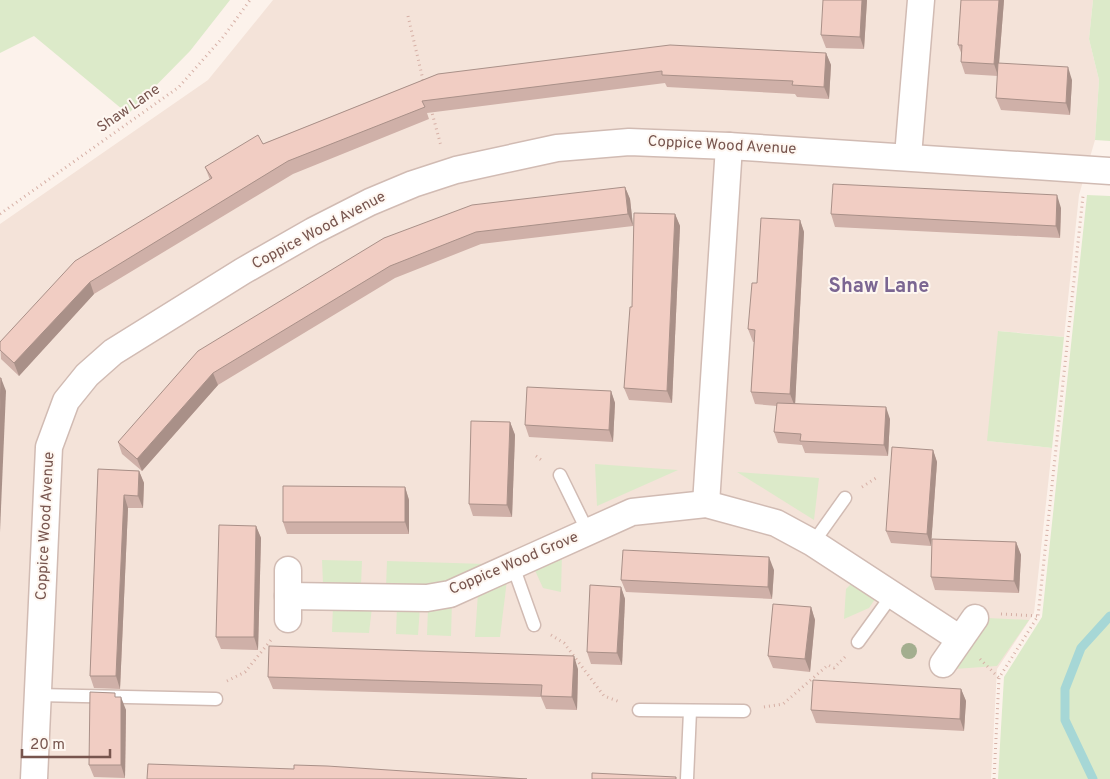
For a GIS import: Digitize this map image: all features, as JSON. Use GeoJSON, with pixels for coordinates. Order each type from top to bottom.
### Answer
{"type":"FeatureCollection","features":[{"type":"Feature","properties":{"kind":"street"},"geometry":{"type":"LineString","coordinates":[[908,156],[921,0]]}},
{"type":"Feature","properties":{"kind":"street","name":"Coppice Wood Avenue"},"geometry":{"type":"LineString","coordinates":[[34,779],[49,447],[66,401],[87,375],[112,352],[313,231],[370,202],[413,184],[456,170],[558,148],[630,142],[908,156],[1100,170]]}},
{"type":"Feature","properties":{"kind":"street"},"geometry":{"type":"LineString","coordinates":[[706,504],[729,146]]}},
{"type":"Feature","properties":{"kind":"street","name":"Coppice Wood Grove"},"geometry":{"type":"LineString","coordinates":[[283,617],[450,594],[632,512],[706,504],[776,523],[813,543],[960,639]]}},
{"type":"Feature","properties":{"kind":"street"},"geometry":{"type":"LineString","coordinates":[[283,617],[288,570]]}},
{"type":"Feature","properties":{"kind":"street"},"geometry":{"type":"LineString","coordinates":[[943,664],[976,618]]}},
{"type":"Feature","properties":{"kind":"lane"},"geometry":{"type":"LineString","coordinates":[[560,475],[588,532]]}},
{"type":"Feature","properties":{"kind":"lane"},"geometry":{"type":"LineString","coordinates":[[813,543],[845,498]]}},
{"type":"Feature","properties":{"kind":"lane"},"geometry":{"type":"LineString","coordinates":[[513,566],[534,625]]}},
{"type":"Feature","properties":{"kind":"lane"},"geometry":{"type":"LineString","coordinates":[[858,642],[892,595]]}},
{"type":"Feature","properties":{"kind":"lane"},"geometry":{"type":"LineString","coordinates":[[38,695],[216,699]]}},
{"type":"Feature","properties":{"kind":"lane"},"geometry":{"type":"LineString","coordinates":[[639,710],[744,712]]}},
{"type":"Feature","properties":{"kind":"lane"},"geometry":{"type":"LineString","coordinates":[[687,779],[690,711]]}},
{"type":"Feature","properties":{"kind":"path","name":"Shaw Lane"},"geometry":{"type":"LineString","coordinates":[[0,214],[179,87],[224,36],[250,0]]}},
{"type":"Feature","properties":{"kind":"path"},"geometry":{"type":"LineString","coordinates":[[408,16],[426,90]]}},
{"type":"Feature","properties":{"kind":"path"},"geometry":{"type":"LineString","coordinates":[[428,99],[442,149]]}},
{"type":"Feature","properties":{"kind":"path"},"geometry":{"type":"LineString","coordinates":[[994,779],[999,678],[1038,616],[1083,190],[1100,170]]}},
{"type":"Feature","properties":{"kind":"path"},"geometry":{"type":"LineString","coordinates":[[976,618],[979,613],[1038,616]]}},
{"type":"Feature","properties":{"kind":"path"},"geometry":{"type":"LineString","coordinates":[[188,698],[245,672],[283,617]]}},
{"type":"Feature","properties":{"kind":"path"},"geometry":{"type":"LineString","coordinates":[[564,643],[604,696],[639,710]]}},
{"type":"Feature","properties":{"kind":"path"},"geometry":{"type":"LineString","coordinates":[[744,712],[783,704],[828,666],[834,668]]}},
{"type":"Feature","properties":{"kind":"shaded area"},"geometry":{"type":"Polygon","coordinates":[[[273,0],[1093,0],[1089,39],[1099,80],[1095,140],[1079,195],[1064,337],[999,331],[988,441],[1052,448],[1034,613],[997,669],[991,779],[0,779],[0,224],[208,80],[273,0]]]}},
{"type":"Feature","properties":{"kind":"green space"},"geometry":{"type":"Polygon","coordinates":[[[0,0],[230,0],[190,51],[128,114],[34,36],[0,53],[0,0]]]}},
{"type":"Feature","properties":{"kind":"green space"},"geometry":{"type":"Polygon","coordinates":[[[1093,0],[1110,0],[1110,141],[1095,140],[1099,80],[1089,39],[1093,0]]]}},
{"type":"Feature","properties":{"kind":"green space"},"geometry":{"type":"Polygon","coordinates":[[[1087,195],[1110,196],[1110,779],[998,779],[1004,677],[1042,617],[1087,195]]]}},
{"type":"Feature","properties":{"kind":"green space"},"geometry":{"type":"Polygon","coordinates":[[[998,331],[1064,337],[1052,448],[987,441],[998,331]]]}},
{"type":"Feature","properties":{"kind":"green space"},"geometry":{"type":"Polygon","coordinates":[[[595,464],[678,470],[597,506],[595,464]]]}},
{"type":"Feature","properties":{"kind":"green space"},"geometry":{"type":"Polygon","coordinates":[[[737,472],[819,478],[814,520],[737,472]]]}},
{"type":"Feature","properties":{"kind":"green space"},"geometry":{"type":"Polygon","coordinates":[[[562,553],[561,592],[543,588],[533,566],[562,553]]]}},
{"type":"Feature","properties":{"kind":"green space"},"geometry":{"type":"Polygon","coordinates":[[[322,560],[362,561],[361,585],[323,584],[322,560]]]}},
{"type":"Feature","properties":{"kind":"green space"},"geometry":{"type":"Polygon","coordinates":[[[387,561],[486,564],[460,576],[438,583],[386,587],[387,561]]]}},
{"type":"Feature","properties":{"kind":"green space"},"geometry":{"type":"Polygon","coordinates":[[[507,580],[500,637],[475,637],[478,593],[507,580]]]}},
{"type":"Feature","properties":{"kind":"green space"},"geometry":{"type":"Polygon","coordinates":[[[852,583],[875,599],[869,608],[844,619],[846,589],[852,583]]]}},
{"type":"Feature","properties":{"kind":"green space"},"geometry":{"type":"Polygon","coordinates":[[[452,601],[451,636],[427,635],[428,609],[452,601]]]}},
{"type":"Feature","properties":{"kind":"green space"},"geometry":{"type":"Polygon","coordinates":[[[333,606],[372,607],[369,633],[332,632],[333,606]]]}},
{"type":"Feature","properties":{"kind":"green space"},"geometry":{"type":"Polygon","coordinates":[[[397,606],[420,607],[418,635],[396,634],[397,606]]]}},
{"type":"Feature","properties":{"kind":"green space"},"geometry":{"type":"Polygon","coordinates":[[[988,618],[1029,620],[997,666],[954,669],[988,618]]]}},
{"type":"Feature","properties":{"kind":"building"},"geometry":{"type":"Polygon","coordinates":[[[823,0],[862,0],[860,37],[821,35],[823,0]]]}},
{"type":"Feature","properties":{"kind":"building"},"geometry":{"type":"Polygon","coordinates":[[[961,0],[999,0],[994,64],[961,62],[962,45],[958,45],[961,0]]]}},
{"type":"Feature","properties":{"kind":"building"},"geometry":{"type":"Polygon","coordinates":[[[670,45],[826,53],[824,87],[792,85],[793,81],[662,75],[662,71],[422,101],[425,107],[288,161],[90,282],[14,363],[0,350],[0,342],[75,261],[212,178],[205,167],[258,135],[263,144],[438,74],[670,45]]]}},
{"type":"Feature","properties":{"kind":"building"},"geometry":{"type":"Polygon","coordinates":[[[998,63],[1068,67],[1066,103],[996,98],[998,63]]]}},
{"type":"Feature","properties":{"kind":"building"},"geometry":{"type":"Polygon","coordinates":[[[833,184],[1057,195],[1056,226],[831,214],[833,184]]]}},
{"type":"Feature","properties":{"kind":"building"},"geometry":{"type":"Polygon","coordinates":[[[625,187],[628,214],[476,232],[390,266],[213,373],[137,459],[118,442],[198,351],[384,238],[472,205],[625,187]]]}},
{"type":"Feature","properties":{"kind":"building"},"geometry":{"type":"Polygon","coordinates":[[[634,213],[675,214],[667,391],[624,388],[630,307],[632,307],[634,213]]]}},
{"type":"Feature","properties":{"kind":"building"},"geometry":{"type":"Polygon","coordinates":[[[761,218],[800,220],[790,394],[751,392],[755,330],[748,329],[752,283],[757,283],[761,218]]]}},
{"type":"Feature","properties":{"kind":"building"},"geometry":{"type":"Polygon","coordinates":[[[0,378],[1,378],[0,412],[0,378]]]}},
{"type":"Feature","properties":{"kind":"building"},"geometry":{"type":"Polygon","coordinates":[[[527,387],[611,391],[609,430],[525,425],[527,387]]]}},
{"type":"Feature","properties":{"kind":"building"},"geometry":{"type":"Polygon","coordinates":[[[777,403],[886,407],[884,445],[800,441],[801,434],[774,432],[777,403]]]}},
{"type":"Feature","properties":{"kind":"building"},"geometry":{"type":"Polygon","coordinates":[[[471,421],[510,422],[507,505],[469,504],[471,421]]]}},
{"type":"Feature","properties":{"kind":"building"},"geometry":{"type":"Polygon","coordinates":[[[892,447],[933,450],[927,534],[886,531],[892,447]]]}},
{"type":"Feature","properties":{"kind":"building"},"geometry":{"type":"Polygon","coordinates":[[[98,469],[139,471],[138,496],[124,495],[116,676],[90,676],[98,469]]]}},
{"type":"Feature","properties":{"kind":"building"},"geometry":{"type":"Polygon","coordinates":[[[283,486],[405,487],[405,522],[283,522],[283,486]]]}},
{"type":"Feature","properties":{"kind":"building"},"geometry":{"type":"Polygon","coordinates":[[[219,525],[256,526],[254,637],[216,637],[219,525]]]}},
{"type":"Feature","properties":{"kind":"building"},"geometry":{"type":"Polygon","coordinates":[[[932,539],[1016,542],[1014,581],[931,577],[932,539]]]}},
{"type":"Feature","properties":{"kind":"building"},"geometry":{"type":"Polygon","coordinates":[[[623,550],[769,557],[768,587],[621,580],[623,550]]]}},
{"type":"Feature","properties":{"kind":"building"},"geometry":{"type":"Polygon","coordinates":[[[590,585],[621,587],[617,653],[587,652],[590,585]]]}},
{"type":"Feature","properties":{"kind":"building"},"geometry":{"type":"Polygon","coordinates":[[[773,604],[811,607],[805,659],[768,656],[773,604]]]}},
{"type":"Feature","properties":{"kind":"building"},"geometry":{"type":"Polygon","coordinates":[[[269,646],[574,656],[572,697],[541,696],[542,685],[268,677],[269,646]]]}},
{"type":"Feature","properties":{"kind":"building"},"geometry":{"type":"Polygon","coordinates":[[[813,680],[961,689],[960,719],[811,710],[813,680]]]}},
{"type":"Feature","properties":{"kind":"building"},"geometry":{"type":"Polygon","coordinates":[[[90,692],[115,693],[115,697],[121,697],[121,765],[89,765],[90,692]]]}},
{"type":"Feature","properties":{"kind":"building"},"geometry":{"type":"Polygon","coordinates":[[[148,764],[294,769],[294,765],[327,766],[527,779],[147,779],[148,764]]]}},
{"type":"Feature","properties":{"kind":"building"},"geometry":{"type":"Polygon","coordinates":[[[592,773],[676,777],[676,779],[592,779],[592,773]]]}},
{"type":"Feature","properties":{"kind":"waterway"},"geometry":{"type":"LineString","coordinates":[[1093,779],[1065,720],[1065,689],[1081,648],[1110,616]]}},
{"type":"Feature","properties":{"kind":"district","name":"Shaw Lane"},"geometry":{"type":"Point","coordinates":[879,287]}}]}
